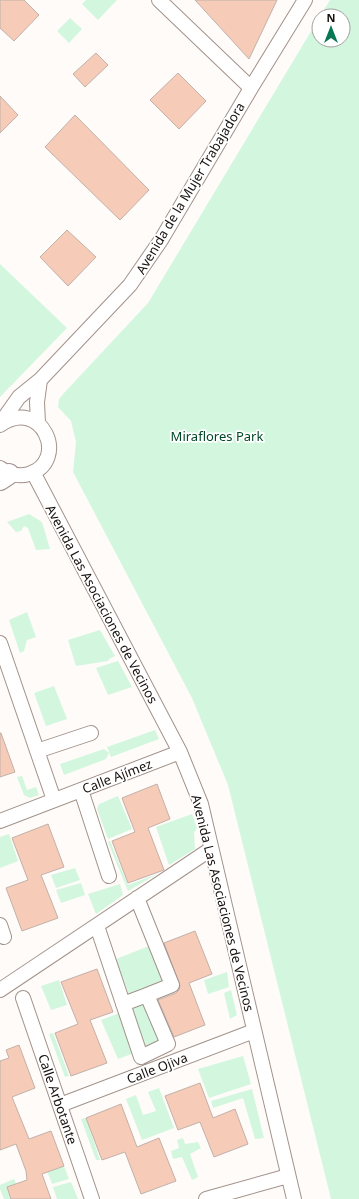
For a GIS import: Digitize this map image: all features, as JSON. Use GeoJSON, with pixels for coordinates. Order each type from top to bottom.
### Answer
{"type":"FeatureCollection","features":[{"type":"Feature","properties":{"kind":"street"},"geometry":{"type":"LineString","coordinates":[[159,0],[251,88]]}},
{"type":"Feature","properties":{"kind":"street","name":"Avenida de la Mujer Trabajadora"},"geometry":{"type":"LineString","coordinates":[[0,425],[19,397],[40,380],[130,285],[162,240],[251,88],[305,0]]}},
{"type":"Feature","properties":{"kind":"street"},"geometry":{"type":"LineString","coordinates":[[38,423],[37,402],[40,380]]}},
{"type":"Feature","properties":{"kind":"street"},"geometry":{"type":"LineString","coordinates":[[0,425],[12,418],[25,417],[38,423],[46,434],[49,445],[49,452],[43,464],[33,472],[21,475],[3,474]]}},
{"type":"Feature","properties":{"kind":"street","name":"Avenida Las Asociaciones de Vecinos"},"geometry":{"type":"LineString","coordinates":[[33,472],[180,752],[201,804],[294,1199]]}},
{"type":"Feature","properties":{"kind":"street"},"geometry":{"type":"LineString","coordinates":[[0,643],[54,800]]}},
{"type":"Feature","properties":{"kind":"street"},"geometry":{"type":"LineString","coordinates":[[37,751],[92,732]]}},
{"type":"Feature","properties":{"kind":"street","name":"Calle Ajímez"},"geometry":{"type":"LineString","coordinates":[[0,821],[180,752]]}},
{"type":"Feature","properties":{"kind":"street"},"geometry":{"type":"LineString","coordinates":[[80,790],[109,876]]}},
{"type":"Feature","properties":{"kind":"street"},"geometry":{"type":"LineString","coordinates":[[0,990],[211,849]]}},
{"type":"Feature","properties":{"kind":"street"},"geometry":{"type":"LineString","coordinates":[[123,1004],[172,985],[137,898]]}},
{"type":"Feature","properties":{"kind":"street"},"geometry":{"type":"LineString","coordinates":[[97,926],[141,1057],[168,1044],[147,995]]}},
{"type":"Feature","properties":{"kind":"street"},"geometry":{"type":"LineString","coordinates":[[0,978],[33,962],[35,967]]}},
{"type":"Feature","properties":{"kind":"street","name":"Calle Arbotante"},"geometry":{"type":"LineString","coordinates":[[23,998],[92,1199]]}},
{"type":"Feature","properties":{"kind":"street","name":"Calle Ojiva"},"geometry":{"type":"LineString","coordinates":[[60,1105],[254,1031]]}},
{"type":"Feature","properties":{"kind":"street"},"geometry":{"type":"LineString","coordinates":[[206,1199],[288,1176]]}},
{"type":"Feature","properties":{"kind":"green space"},"geometry":{"type":"Polygon","coordinates":[[[86,0],[117,0],[98,20],[82,4],[86,0]]]}},
{"type":"Feature","properties":{"kind":"green space","name":"Miraflores Park"},"geometry":{"type":"Polygon","coordinates":[[[330,0],[359,0],[359,1199],[331,1199],[228,785],[192,698],[73,472],[76,442],[71,421],[58,407],[59,399],[64,393],[148,303],[311,31],[311,48],[351,48],[351,8],[325,8],[330,0]]]}},
{"type":"Feature","properties":{"kind":"green space"},"geometry":{"type":"Polygon","coordinates":[[[70,18],[82,29],[69,43],[57,31],[70,18]]]}},
{"type":"Feature","properties":{"kind":"green space"},"geometry":{"type":"Polygon","coordinates":[[[0,264],[67,328],[0,397],[0,264]]]}},
{"type":"Feature","properties":{"kind":"green space"},"geometry":{"type":"Polygon","coordinates":[[[29,514],[42,522],[50,549],[36,550],[28,528],[24,526],[21,531],[16,532],[7,522],[29,514]]]}},
{"type":"Feature","properties":{"kind":"green space"},"geometry":{"type":"Polygon","coordinates":[[[27,612],[36,637],[27,640],[24,651],[20,653],[9,620],[27,612]]]}},
{"type":"Feature","properties":{"kind":"green space"},"geometry":{"type":"Polygon","coordinates":[[[100,630],[115,656],[108,661],[76,666],[68,640],[100,630]]]}},
{"type":"Feature","properties":{"kind":"green space"},"geometry":{"type":"Polygon","coordinates":[[[118,661],[132,687],[108,695],[96,668],[118,661]]]}},
{"type":"Feature","properties":{"kind":"green space"},"geometry":{"type":"Polygon","coordinates":[[[54,686],[67,719],[46,726],[34,693],[54,686]]]}},
{"type":"Feature","properties":{"kind":"green space"},"geometry":{"type":"Polygon","coordinates":[[[155,730],[159,739],[111,757],[107,747],[155,730]]]}},
{"type":"Feature","properties":{"kind":"green space"},"geometry":{"type":"Polygon","coordinates":[[[104,749],[109,753],[106,759],[64,775],[60,764],[104,749]]]}},
{"type":"Feature","properties":{"kind":"green space"},"geometry":{"type":"Polygon","coordinates":[[[22,776],[27,790],[36,787],[39,795],[30,798],[24,795],[17,777],[22,776]]]}},
{"type":"Feature","properties":{"kind":"green space"},"geometry":{"type":"Polygon","coordinates":[[[118,796],[132,829],[108,839],[97,809],[99,804],[118,796]]]}},
{"type":"Feature","properties":{"kind":"green space"},"geometry":{"type":"Polygon","coordinates":[[[192,814],[197,828],[194,833],[195,849],[169,865],[156,827],[192,814]]]}},
{"type":"Feature","properties":{"kind":"green space"},"geometry":{"type":"Polygon","coordinates":[[[9,834],[18,861],[0,868],[0,837],[9,834]]]}},
{"type":"Feature","properties":{"kind":"green space"},"geometry":{"type":"Polygon","coordinates":[[[110,841],[128,885],[157,874],[128,891],[108,842],[110,841]]]}},
{"type":"Feature","properties":{"kind":"green space"},"geometry":{"type":"Polygon","coordinates":[[[75,868],[80,880],[56,888],[51,875],[75,868]]]}},
{"type":"Feature","properties":{"kind":"green space"},"geometry":{"type":"Polygon","coordinates":[[[81,883],[85,895],[61,903],[56,890],[81,883]]]}},
{"type":"Feature","properties":{"kind":"green space"},"geometry":{"type":"Polygon","coordinates":[[[120,884],[123,895],[96,914],[88,894],[120,884]]]}},
{"type":"Feature","properties":{"kind":"green space"},"geometry":{"type":"Polygon","coordinates":[[[149,946],[166,987],[131,1000],[116,959],[149,946]]]}},
{"type":"Feature","properties":{"kind":"green space"},"geometry":{"type":"Polygon","coordinates":[[[227,972],[229,987],[208,994],[204,980],[227,972]]]}},
{"type":"Feature","properties":{"kind":"green space"},"geometry":{"type":"Polygon","coordinates":[[[59,980],[67,1005],[51,1010],[41,986],[59,980]]]}},
{"type":"Feature","properties":{"kind":"green space"},"geometry":{"type":"Polygon","coordinates":[[[231,990],[237,1015],[230,1019],[224,993],[231,990]]]}},
{"type":"Feature","properties":{"kind":"green space"},"geometry":{"type":"Polygon","coordinates":[[[144,1000],[159,1044],[142,1050],[125,1008],[144,1000]]]}},
{"type":"Feature","properties":{"kind":"green space"},"geometry":{"type":"Polygon","coordinates":[[[122,1012],[137,1052],[118,1059],[101,1020],[122,1012]]]}},
{"type":"Feature","properties":{"kind":"green space"},"geometry":{"type":"Polygon","coordinates":[[[53,1033],[69,1076],[65,1077],[49,1034],[53,1033]]]}},
{"type":"Feature","properties":{"kind":"green space"},"geometry":{"type":"Polygon","coordinates":[[[243,1056],[251,1084],[209,1098],[198,1069],[243,1056]]]}},
{"type":"Feature","properties":{"kind":"green space"},"geometry":{"type":"Polygon","coordinates":[[[159,1088],[174,1128],[142,1140],[126,1099],[136,1095],[143,1115],[156,1111],[148,1092],[159,1088]]]}},
{"type":"Feature","properties":{"kind":"green space"},"geometry":{"type":"Polygon","coordinates":[[[252,1089],[264,1138],[255,1139],[243,1098],[213,1108],[211,1101],[252,1089]]]}},
{"type":"Feature","properties":{"kind":"green space"},"geometry":{"type":"Polygon","coordinates":[[[86,1118],[100,1160],[96,1160],[81,1119],[86,1118]]]}},
{"type":"Feature","properties":{"kind":"green space"},"geometry":{"type":"Polygon","coordinates":[[[183,1138],[185,1144],[198,1142],[201,1148],[190,1154],[198,1177],[192,1180],[182,1157],[173,1159],[171,1151],[179,1148],[177,1140],[183,1138]]]}},
{"type":"Feature","properties":{"kind":"green space"},"geometry":{"type":"Polygon","coordinates":[[[64,1166],[69,1179],[52,1184],[46,1168],[52,1170],[64,1166]]]}},
{"type":"Feature","properties":{"kind":"green space"},"geometry":{"type":"Polygon","coordinates":[[[14,1179],[16,1184],[7,1187],[11,1199],[4,1199],[0,1185],[14,1179]]]}},
{"type":"Feature","properties":{"kind":"green space"},"geometry":{"type":"Polygon","coordinates":[[[71,1182],[78,1199],[57,1199],[53,1187],[71,1182]]]}},
{"type":"Feature","properties":{"kind":"building"},"geometry":{"type":"Polygon","coordinates":[[[0,0],[24,0],[39,15],[14,41],[0,28],[0,0]]]}},
{"type":"Feature","properties":{"kind":"building"},"geometry":{"type":"Polygon","coordinates":[[[195,0],[277,0],[249,59],[195,0]]]}},
{"type":"Feature","properties":{"kind":"building"},"geometry":{"type":"Polygon","coordinates":[[[96,53],[108,65],[85,87],[73,74],[96,53]]]}},
{"type":"Feature","properties":{"kind":"building"},"geometry":{"type":"Polygon","coordinates":[[[178,73],[206,101],[179,129],[150,100],[178,73]]]}},
{"type":"Feature","properties":{"kind":"building"},"geometry":{"type":"Polygon","coordinates":[[[0,96],[18,115],[0,133],[0,96]]]}},
{"type":"Feature","properties":{"kind":"building"},"geometry":{"type":"Polygon","coordinates":[[[75,115],[149,190],[120,220],[45,147],[75,115]]]}},
{"type":"Feature","properties":{"kind":"building"},"geometry":{"type":"Polygon","coordinates":[[[67,230],[96,257],[68,286],[40,257],[67,230]]]}},
{"type":"Feature","properties":{"kind":"building"},"geometry":{"type":"Polygon","coordinates":[[[0,733],[15,772],[0,777],[0,733]]]}},
{"type":"Feature","properties":{"kind":"building"},"geometry":{"type":"Polygon","coordinates":[[[157,784],[170,819],[148,828],[164,870],[128,883],[112,841],[135,832],[122,798],[157,784]]]}},
{"type":"Feature","properties":{"kind":"building"},"geometry":{"type":"Polygon","coordinates":[[[48,824],[64,867],[41,875],[58,918],[22,931],[6,888],[28,880],[12,838],[48,824]]]}},
{"type":"Feature","properties":{"kind":"building"},"geometry":{"type":"Polygon","coordinates":[[[195,931],[212,974],[189,983],[205,1025],[174,1037],[158,1000],[176,993],[180,986],[164,943],[195,931]]]}},
{"type":"Feature","properties":{"kind":"building"},"geometry":{"type":"Polygon","coordinates":[[[97,969],[113,1012],[90,1020],[107,1063],[71,1076],[55,1033],[78,1024],[61,982],[97,969]]]}},
{"type":"Feature","properties":{"kind":"building"},"geometry":{"type":"Polygon","coordinates":[[[19,1045],[35,1088],[12,1097],[29,1139],[51,1131],[64,1166],[42,1174],[51,1199],[11,1199],[7,1187],[27,1180],[26,1171],[16,1144],[0,1150],[0,1061],[9,1058],[6,1050],[19,1045]]]}},
{"type":"Feature","properties":{"kind":"building"},"geometry":{"type":"Polygon","coordinates":[[[200,1083],[213,1118],[235,1109],[248,1144],[214,1157],[200,1122],[178,1130],[165,1096],[200,1083]]]}},
{"type":"Feature","properties":{"kind":"building"},"geometry":{"type":"Polygon","coordinates":[[[121,1104],[137,1147],[159,1138],[176,1181],[141,1194],[125,1152],[102,1160],[86,1118],[121,1104]]]}}]}
